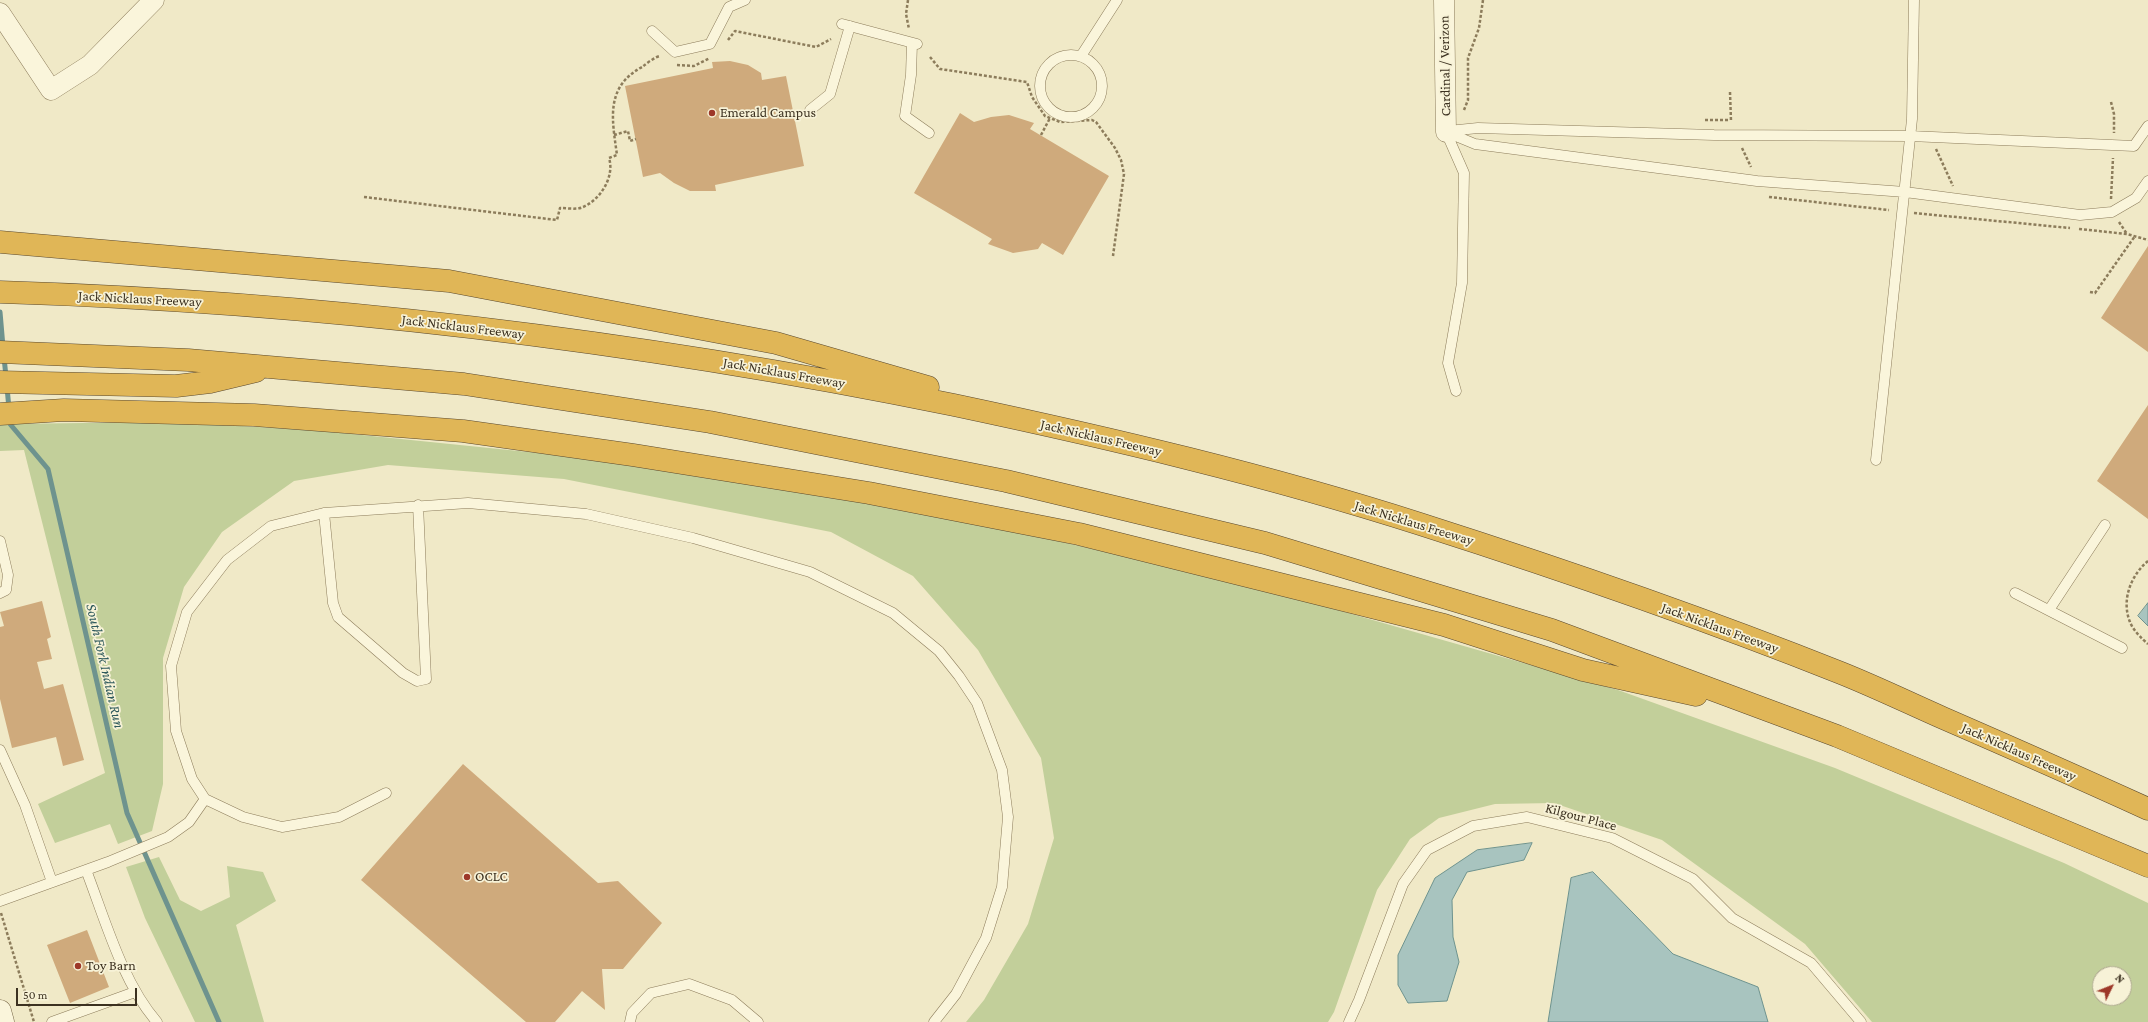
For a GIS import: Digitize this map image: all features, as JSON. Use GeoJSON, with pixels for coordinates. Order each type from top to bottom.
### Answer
{"type":"FeatureCollection","features":[{"type":"Feature","properties":{"kind":"highway"},"geometry":{"type":"LineString","coordinates":[[0,242],[449,281],[776,343],[1093,434]]}},
{"type":"Feature","properties":{"kind":"highway","name":"Jack Nicklaus Freeway"},"geometry":{"type":"LineString","coordinates":[[0,292],[193,302],[388,319],[610,344],[842,382],[1093,434],[1280,484],[1417,523],[1702,620],[1846,675],[2148,809]]}},
{"type":"Feature","properties":{"kind":"highway"},"geometry":{"type":"LineString","coordinates":[[0,352],[188,360],[275,366],[464,384],[710,422],[1006,481],[1273,546],[1552,630],[1852,742],[2148,866]]}},
{"type":"Feature","properties":{"kind":"highway"},"geometry":{"type":"LineString","coordinates":[[0,382],[176,386],[210,382],[275,366]]}},
{"type":"Feature","properties":{"kind":"highway"},"geometry":{"type":"LineString","coordinates":[[0,414],[64,410],[254,415],[463,431],[633,455],[869,493],[1079,534],[1444,625],[1583,670],[1762,708]]}},
{"type":"Feature","properties":{"kind":"main road"},"geometry":{"type":"LineString","coordinates":[[0,1011],[3,1022]]}},
{"type":"Feature","properties":{"kind":"street"},"geometry":{"type":"LineString","coordinates":[[0,13],[51,90],[90,65],[154,0]]}},
{"type":"Feature","properties":{"kind":"street","name":"Cardinal / Verizon"},"geometry":{"type":"LineString","coordinates":[[1444,0],[1446,132]]}},
{"type":"Feature","properties":{"kind":"lane"},"geometry":{"type":"LineString","coordinates":[[652,31],[675,52],[710,44],[729,7],[744,0]]}},
{"type":"Feature","properties":{"kind":"lane"},"geometry":{"type":"LineString","coordinates":[[1081,56],[1117,0]]}},
{"type":"Feature","properties":{"kind":"lane"},"geometry":{"type":"LineString","coordinates":[[1876,460],[1904,211],[1912,119],[1914,0]]}},
{"type":"Feature","properties":{"kind":"lane"},"geometry":{"type":"LineString","coordinates":[[810,110],[830,94],[846,25],[915,43],[905,116],[930,133]]}},
{"type":"Feature","properties":{"kind":"lane"},"geometry":{"type":"LineString","coordinates":[[1069,55],[1081,56],[1088,60],[1099,73],[1102,83],[1101,92],[1098,100],[1089,111],[1081,115],[1062,115],[1050,108],[1042,97],[1040,79],[1047,65],[1058,58],[1069,55]]}},
{"type":"Feature","properties":{"kind":"lane"},"geometry":{"type":"LineString","coordinates":[[1446,132],[1478,128],[1714,135],[1910,136],[2134,146],[2148,126]]}},
{"type":"Feature","properties":{"kind":"lane"},"geometry":{"type":"LineString","coordinates":[[1446,132],[1475,144],[1757,181],[1905,192],[2080,215],[2112,212],[2145,193],[2148,181]]}},
{"type":"Feature","properties":{"kind":"lane"},"geometry":{"type":"LineString","coordinates":[[1446,132],[1464,173],[1462,283],[1448,363],[1456,390]]}},
{"type":"Feature","properties":{"kind":"lane"},"geometry":{"type":"LineString","coordinates":[[386,793],[339,817],[282,826],[243,818],[205,799],[192,779],[176,731],[171,666],[187,612],[227,560],[271,526],[324,513],[418,505],[468,503],[586,514],[693,538],[810,572],[892,613],[939,651],[960,676],[977,703],[1002,770],[1008,817],[1002,887],[986,938],[956,994],[934,1022]]}},
{"type":"Feature","properties":{"kind":"lane"},"geometry":{"type":"LineString","coordinates":[[324,513],[333,603],[338,617],[403,672],[417,681],[426,679],[418,505]]}},
{"type":"Feature","properties":{"kind":"lane"},"geometry":{"type":"LineString","coordinates":[[2049,610],[2105,525]]}},
{"type":"Feature","properties":{"kind":"lane"},"geometry":{"type":"LineString","coordinates":[[0,541],[8,575],[6,590],[0,593]]}},
{"type":"Feature","properties":{"kind":"lane"},"geometry":{"type":"LineString","coordinates":[[2015,592],[2122,648]]}},
{"type":"Feature","properties":{"kind":"lane"},"geometry":{"type":"LineString","coordinates":[[0,750],[25,804],[52,882]]}},
{"type":"Feature","properties":{"kind":"lane"},"geometry":{"type":"LineString","coordinates":[[0,901],[108,862],[168,837],[188,822],[205,799]]}},
{"type":"Feature","properties":{"kind":"lane","name":"Kilgour Place"},"geometry":{"type":"LineString","coordinates":[[1349,1022],[1359,1000],[1403,884],[1427,850],[1473,826],[1527,817],[1612,838],[1693,878],[1732,918],[1811,963],[1861,1022]]}},
{"type":"Feature","properties":{"kind":"lane"},"geometry":{"type":"LineString","coordinates":[[86,870],[135,992],[144,1007],[157,1022]]}},
{"type":"Feature","properties":{"kind":"lane"},"geometry":{"type":"LineString","coordinates":[[630,1022],[632,1013],[651,993],[689,984],[732,1000],[758,1022]]}},
{"type":"Feature","properties":{"kind":"lane"},"geometry":{"type":"LineString","coordinates":[[52,1022],[135,992]]}},
{"type":"Feature","properties":{"kind":"path"},"geometry":{"type":"LineString","coordinates":[[908,0],[906,14],[915,43]]}},
{"type":"Feature","properties":{"kind":"path"},"geometry":{"type":"LineString","coordinates":[[1446,132],[1464,111],[1468,100],[1468,58],[1479,28],[1483,0]]}},
{"type":"Feature","properties":{"kind":"path"},"geometry":{"type":"LineString","coordinates":[[726,42],[735,32],[816,47],[831,39]]}},
{"type":"Feature","properties":{"kind":"path"},"geometry":{"type":"LineString","coordinates":[[364,197],[557,220],[560,208],[582,208],[600,194],[608,176],[611,164],[609,158],[617,155],[612,114],[619,87],[635,70],[659,55],[664,59]]}},
{"type":"Feature","properties":{"kind":"path"},"geometry":{"type":"LineString","coordinates":[[675,64],[680,66],[694,66],[711,57]]}},
{"type":"Feature","properties":{"kind":"path"},"geometry":{"type":"LineString","coordinates":[[930,57],[940,69],[1027,82],[1030,86],[1032,97],[1038,108],[1050,118],[1060,122],[1073,122],[1086,119],[1096,122],[1115,148],[1121,160],[1124,174],[1112,256]]}},
{"type":"Feature","properties":{"kind":"path"},"geometry":{"type":"LineString","coordinates":[[2111,102],[2114,114],[2114,145],[2110,197],[2112,212],[2127,234]]}},
{"type":"Feature","properties":{"kind":"path"},"geometry":{"type":"LineString","coordinates":[[1041,135],[1050,118]]}},
{"type":"Feature","properties":{"kind":"path"},"geometry":{"type":"LineString","coordinates":[[614,135],[628,132],[630,141],[636,140]]}},
{"type":"Feature","properties":{"kind":"path"},"geometry":{"type":"LineString","coordinates":[[1930,137],[1968,219]]}},
{"type":"Feature","properties":{"kind":"path"},"geometry":{"type":"LineString","coordinates":[[1763,196],[1968,219],[2127,234],[2148,240]]}},
{"type":"Feature","properties":{"kind":"path"},"geometry":{"type":"LineString","coordinates":[[2090,292],[2095,294],[2135,236]]}},
{"type":"Feature","properties":{"kind":"path"},"geometry":{"type":"LineString","coordinates":[[2148,561],[2138,569],[2126,597],[2130,623],[2148,644]]}},
{"type":"Feature","properties":{"kind":"path"},"geometry":{"type":"LineString","coordinates":[[0,910],[34,1022]]}},
{"type":"Feature","properties":{"kind":"green space"},"geometry":{"type":"Polygon","coordinates":[[[168,422],[313,430],[636,463],[974,522],[1243,583],[1618,690],[1835,768],[2064,863],[2148,903],[2148,1022],[1872,1022],[1805,944],[1662,840],[1554,803],[1495,804],[1439,818],[1410,839],[1377,890],[1334,1012],[1328,1022],[966,1022],[984,1000],[1028,924],[1054,838],[1041,758],[978,650],[913,576],[831,532],[564,479],[388,465],[294,481],[222,532],[184,587],[163,658],[163,784],[152,831],[118,844],[110,824],[55,843],[38,804],[105,773],[24,450],[0,451],[0,424],[168,422]]]}},
{"type":"Feature","properties":{"kind":"green space"},"geometry":{"type":"Polygon","coordinates":[[[159,857],[180,900],[201,911],[230,897],[227,866],[263,872],[276,901],[236,925],[264,1022],[195,1022],[145,918],[126,867],[159,857]]]}},
{"type":"Feature","properties":{"kind":"water"},"geometry":{"type":"Polygon","coordinates":[[[2148,603],[2148,626],[2138,616],[2148,603]]]}},
{"type":"Feature","properties":{"kind":"water"},"geometry":{"type":"Polygon","coordinates":[[[1532,843],[1524,860],[1467,872],[1452,900],[1453,937],[1459,962],[1447,1001],[1408,1003],[1398,985],[1398,955],[1435,878],[1477,850],[1532,843]]]}},
{"type":"Feature","properties":{"kind":"water"},"geometry":{"type":"Polygon","coordinates":[[[1593,872],[1673,954],[1758,987],[1768,1022],[1548,1022],[1571,878],[1593,872]]]}},
{"type":"Feature","properties":{"kind":"building","name":"Emerald Campus"},"geometry":{"type":"Polygon","coordinates":[[[730,61],[748,65],[761,73],[762,80],[786,76],[804,166],[715,185],[716,191],[690,191],[674,183],[660,173],[643,177],[625,86],[713,68],[712,62],[730,61]]]}},
{"type":"Feature","properties":{"kind":"building"},"geometry":{"type":"Polygon","coordinates":[[[960,113],[974,122],[991,117],[1009,115],[1034,123],[1030,129],[1109,176],[1063,255],[1042,243],[1038,249],[1013,253],[988,244],[992,239],[914,193],[960,113]]]}},
{"type":"Feature","properties":{"kind":"building"},"geometry":{"type":"Polygon","coordinates":[[[2148,246],[2148,352],[2101,318],[2148,246]]]}},
{"type":"Feature","properties":{"kind":"building"},"geometry":{"type":"Polygon","coordinates":[[[2148,405],[2148,519],[2097,481],[2148,405]]]}},
{"type":"Feature","properties":{"kind":"building"},"geometry":{"type":"Polygon","coordinates":[[[42,601],[51,637],[47,639],[52,659],[37,662],[44,689],[63,684],[84,760],[63,766],[56,737],[12,748],[0,699],[0,627],[4,626],[0,612],[42,601]]]}},
{"type":"Feature","properties":{"kind":"building","name":"OCLC"},"geometry":{"type":"Polygon","coordinates":[[[463,764],[598,883],[618,881],[662,923],[623,969],[602,969],[605,1010],[582,991],[555,1022],[526,1022],[361,880],[463,764]]]}},
{"type":"Feature","properties":{"kind":"building","name":"Toy Barn"},"geometry":{"type":"Polygon","coordinates":[[[87,930],[109,987],[70,1003],[47,945],[87,930]]]}},
{"type":"Feature","properties":{"kind":"waterway","name":"South Fork Indian Run"},"geometry":{"type":"LineString","coordinates":[[0,312],[3,347]]}},
{"type":"Feature","properties":{"kind":"waterway","name":"South Fork Indian Run"},"geometry":{"type":"LineString","coordinates":[[4,357],[6,377]]}},
{"type":"Feature","properties":{"kind":"waterway","name":"South Fork Indian Run"},"geometry":{"type":"LineString","coordinates":[[7,387],[9,409]]}},
{"type":"Feature","properties":{"kind":"waterway","name":"South Fork Indian Run"},"geometry":{"type":"LineString","coordinates":[[10,419],[10,424],[48,469],[127,813],[219,1022]]}},
{"type":"Feature","properties":{"kind":"place","name":"Emerald Campus"},"geometry":{"type":"Point","coordinates":[712,113]}},
{"type":"Feature","properties":{"kind":"place","name":"OCLC"},"geometry":{"type":"Point","coordinates":[467,877]}},
{"type":"Feature","properties":{"kind":"place","name":"Toy Barn"},"geometry":{"type":"Point","coordinates":[78,966]}}]}
